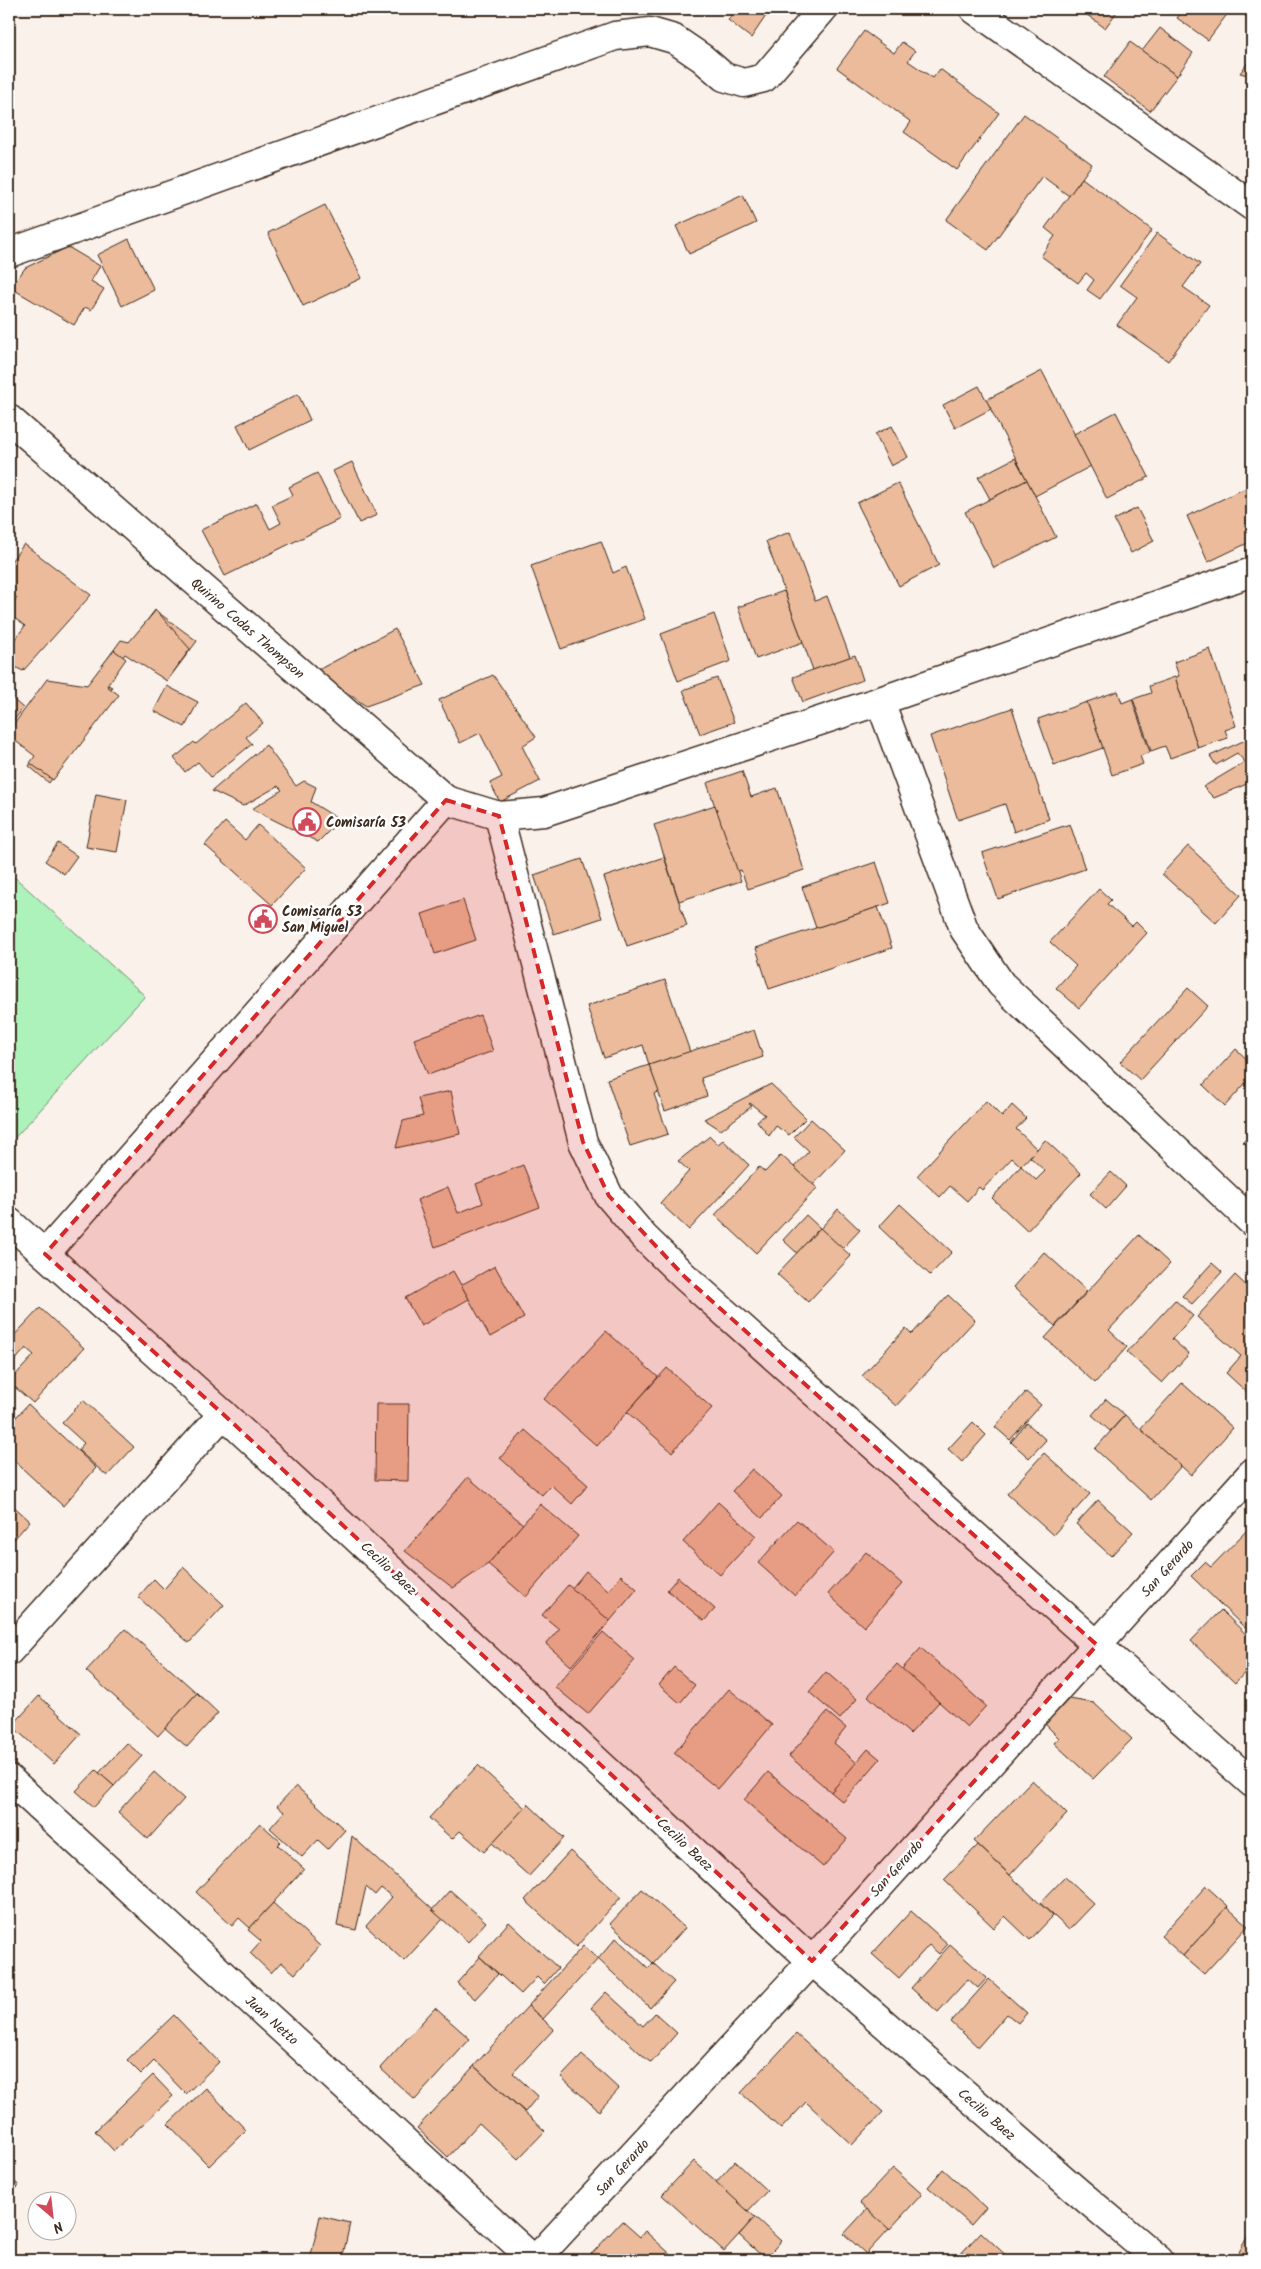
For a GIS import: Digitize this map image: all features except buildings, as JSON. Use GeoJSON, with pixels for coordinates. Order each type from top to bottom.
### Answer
{"type":"FeatureCollection","features":[{"type":"Feature","properties":{"kind":"street"},"geometry":{"type":"LineString","coordinates":[[9,253],[615,36],[650,32],[674,39],[702,58],[724,77],[744,83],[764,78],[823,9]]}},
{"type":"Feature","properties":{"kind":"street"},"geometry":{"type":"LineString","coordinates":[[974,9],[1252,206]]}},
{"type":"Feature","properties":{"kind":"street","name":"Quirino Codas Thompson"},"geometry":{"type":"LineString","coordinates":[[9,419],[446,800],[498,816]]}},
{"type":"Feature","properties":{"kind":"street"},"geometry":{"type":"LineString","coordinates":[[1252,572],[880,701],[544,812],[498,816],[583,1142],[609,1196],[644,1237],[685,1277],[1252,1783]]}},
{"type":"Feature","properties":{"kind":"street"},"geometry":{"type":"LineString","coordinates":[[880,701],[964,929],[1001,984],[1252,1222]]}},
{"type":"Feature","properties":{"kind":"street"},"geometry":{"type":"LineString","coordinates":[[45,1254],[446,800]]}},
{"type":"Feature","properties":{"kind":"street","name":"Cecilio Baez"},"geometry":{"type":"LineString","coordinates":[[9,1222],[224,1414],[812,1961],[1159,2260]]}},
{"type":"Feature","properties":{"kind":"street"},"geometry":{"type":"LineString","coordinates":[[9,1651],[224,1414]]}},
{"type":"Feature","properties":{"kind":"street","name":"San Gerardo"},"geometry":{"type":"LineString","coordinates":[[535,2260],[812,1961],[1252,1473]]}},
{"type":"Feature","properties":{"kind":"street","name":"Juan Netto"},"geometry":{"type":"LineString","coordinates":[[9,1779],[535,2260]]}},
{"type":"Feature","properties":{"kind":"highlighted area"},"geometry":{"type":"Polygon","coordinates":[[[446,800],[499,816],[583,1142],[609,1196],[685,1277],[1097,1645],[812,1961],[223,1414],[45,1254],[446,800]]]}},
{"type":"Feature","properties":{"kind":"green space"},"geometry":{"type":"Polygon","coordinates":[[[9,872],[145,996],[9,1144],[9,872]]]}},
{"type":"Feature","properties":{"kind":"place","name":"Comisaría 53"},"geometry":{"type":"Point","coordinates":[307,822]}},
{"type":"Feature","properties":{"kind":"place","name":"Comisaría 53 San Miguel"},"geometry":{"type":"Point","coordinates":[263,919]}}]}
